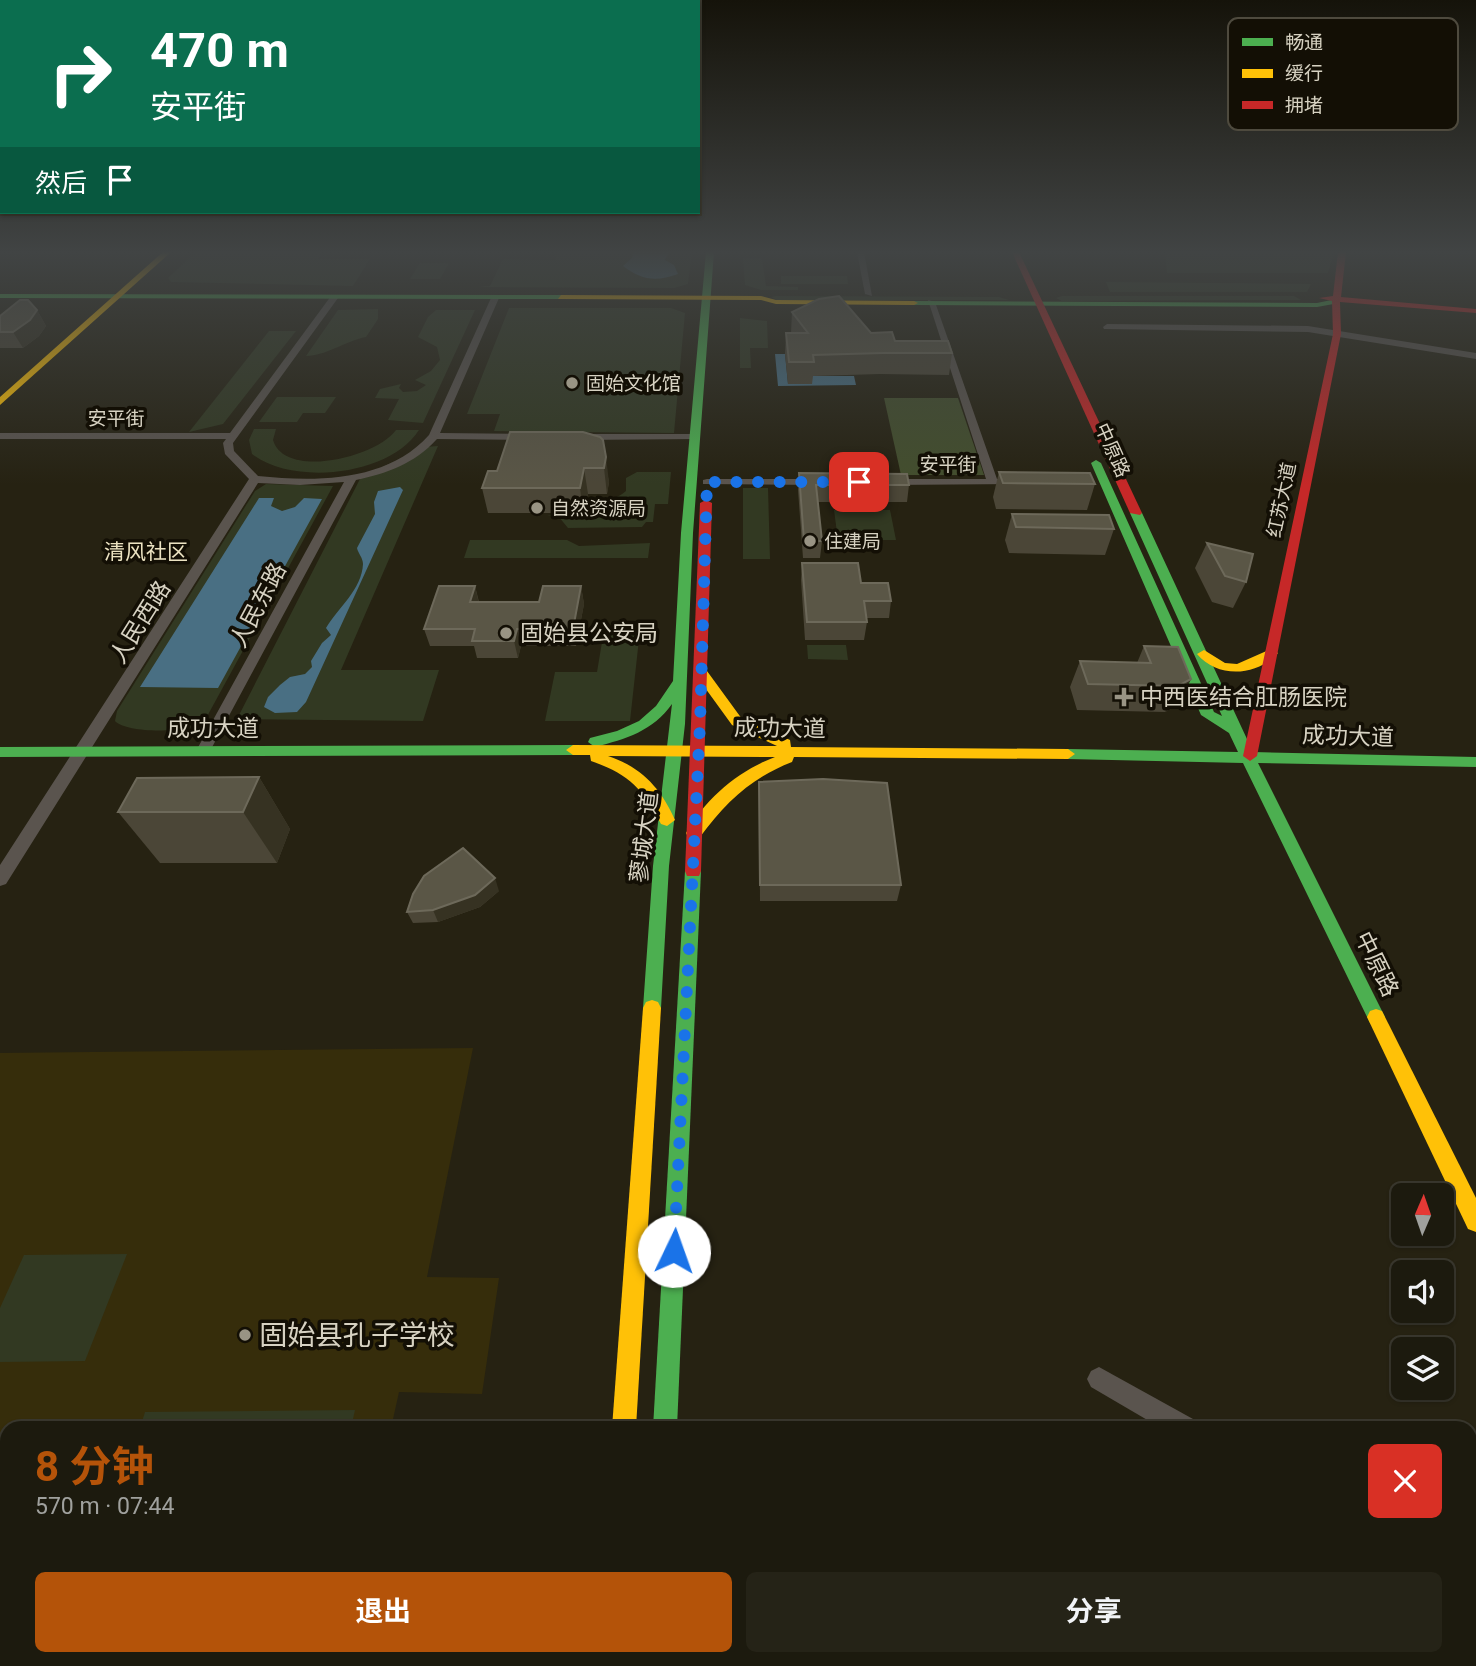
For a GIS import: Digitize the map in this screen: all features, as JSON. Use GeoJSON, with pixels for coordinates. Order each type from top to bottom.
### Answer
{"type":"FeatureCollection","features":[{"type":"Feature","properties":{"kind":"main road"},"geometry":{"type":"LineString","coordinates":[[0,402],[80,330]]}},
{"type":"Feature","properties":{"kind":"main road","name":"蓼城大道"},"geometry":{"type":"LineString","coordinates":[[624,1421],[661,866],[676,750],[694,437],[709,330]]}},
{"type":"Feature","properties":{"kind":"main road","name":"蓼城大道"},"geometry":{"type":"LineString","coordinates":[[665,1421],[702,674],[713,330]]}},
{"type":"Feature","properties":{"kind":"main road","name":"中原路"},"geometry":{"type":"LineString","coordinates":[[1041,330],[1099,484],[1208,715],[1234,729]]}},
{"type":"Feature","properties":{"kind":"main road","name":"中原路"},"geometry":{"type":"LineString","coordinates":[[1044,330],[1201,650],[1234,729],[1250,756],[1476,1222]]}},
{"type":"Feature","properties":{"kind":"main road","name":"红苏大道"},"geometry":{"type":"LineString","coordinates":[[1250,756],[1337,330]]}},
{"type":"Feature","properties":{"kind":"main road"},"geometry":{"type":"LineString","coordinates":[[1201,650],[1216,667],[1227,669],[1248,667],[1271,653]]}},
{"type":"Feature","properties":{"kind":"main road"},"geometry":{"type":"LineString","coordinates":[[563,750],[626,733],[651,722],[665,709],[681,674]]}},
{"type":"Feature","properties":{"kind":"main road"},"geometry":{"type":"LineString","coordinates":[[702,674],[710,689],[737,722],[758,735],[807,751]]}},
{"type":"Feature","properties":{"kind":"main road"},"geometry":{"type":"LineString","coordinates":[[563,750],[609,761],[634,771],[650,785],[660,800],[667,822]]}},
{"type":"Feature","properties":{"kind":"main road","name":"成功大道"},"geometry":{"type":"LineString","coordinates":[[0,752],[698,750],[1250,756],[1476,762]]}},
{"type":"Feature","properties":{"kind":"main road"},"geometry":{"type":"LineString","coordinates":[[694,833],[738,778],[768,763],[807,751]]}},
{"type":"Feature","properties":{"kind":"street"},"geometry":{"type":"LineString","coordinates":[[310,330],[231,436],[229,452],[255,479],[311,482],[351,479],[397,463],[425,447],[434,436],[481,330]]}},
{"type":"Feature","properties":{"kind":"street"},"geometry":{"type":"LineString","coordinates":[[940,330],[992,481]]}},
{"type":"Feature","properties":{"kind":"street"},"geometry":{"type":"LineString","coordinates":[[1312,330],[1476,356]]}},
{"type":"Feature","properties":{"kind":"street","name":"安平街"},"geometry":{"type":"LineString","coordinates":[[0,436],[231,436]]}},
{"type":"Feature","properties":{"kind":"street"},"geometry":{"type":"LineString","coordinates":[[434,436],[546,437]]}},
{"type":"Feature","properties":{"kind":"street"},"geometry":{"type":"LineString","coordinates":[[560,437],[694,437]]}},
{"type":"Feature","properties":{"kind":"street","name":"人民西路"},"geometry":{"type":"LineString","coordinates":[[0,879],[255,479]]}},
{"type":"Feature","properties":{"kind":"street","name":"人民东路"},"geometry":{"type":"LineString","coordinates":[[203,751],[351,479]]}},
{"type":"Feature","properties":{"kind":"street"},"geometry":{"type":"LineString","coordinates":[[707,482],[832,482]]}},
{"type":"Feature","properties":{"kind":"street","name":"安平街"},"geometry":{"type":"LineString","coordinates":[[872,482],[1030,482]]}},
{"type":"Feature","properties":{"kind":"street"},"geometry":{"type":"LineString","coordinates":[[1099,1378],[1172,1421]]}},
{"type":"Feature","properties":{"kind":"shaded area","name":"固始县孔子学校"},"geometry":{"type":"Polygon","coordinates":[[[473,1048],[427,1277],[499,1278],[482,1394],[399,1392],[393,1421],[0,1421],[0,1053],[473,1048]]]}},
{"type":"Feature","properties":{"kind":"green space"},"geometry":{"type":"Polygon","coordinates":[[[324,330],[371,330],[366,337],[321,354],[306,356],[324,330]]]}},
{"type":"Feature","properties":{"kind":"green space"},"geometry":{"type":"Polygon","coordinates":[[[422,330],[466,330],[423,423],[388,420],[399,399],[375,398],[380,389],[401,384],[399,388],[403,392],[417,391],[426,385],[415,380],[431,371],[440,360],[437,347],[418,337],[422,330]]]}},
{"type":"Feature","properties":{"kind":"green space"},"geometry":{"type":"Polygon","coordinates":[[[500,330],[683,330],[674,433],[494,431],[500,414],[467,414],[500,330]]]}},
{"type":"Feature","properties":{"kind":"green space"},"geometry":{"type":"Polygon","coordinates":[[[740,330],[767,330],[768,348],[750,348],[751,368],[740,368],[740,330]]]}},
{"type":"Feature","properties":{"kind":"green space"},"geometry":{"type":"Polygon","coordinates":[[[269,331],[296,331],[223,424],[189,432],[269,331]]]}},
{"type":"Feature","properties":{"kind":"green space"},"geometry":{"type":"Polygon","coordinates":[[[277,397],[336,397],[325,413],[303,413],[297,422],[259,422],[277,397]]]}},
{"type":"Feature","properties":{"kind":"green space"},"geometry":{"type":"Polygon","coordinates":[[[884,398],[958,398],[984,475],[901,475],[884,398]]]}},
{"type":"Feature","properties":{"kind":"green space"},"geometry":{"type":"Polygon","coordinates":[[[254,429],[276,429],[273,440],[281,452],[295,459],[312,462],[352,456],[386,440],[396,430],[419,430],[405,446],[386,458],[364,466],[315,473],[270,464],[252,454],[249,440],[254,429]]]}},
{"type":"Feature","properties":{"kind":"green space"},"geometry":{"type":"Polygon","coordinates":[[[438,446],[341,670],[439,670],[423,721],[237,719],[361,477],[425,447],[438,446]]]}},
{"type":"Feature","properties":{"kind":"green space"},"geometry":{"type":"Polygon","coordinates":[[[637,472],[671,472],[668,504],[655,504],[653,522],[646,522],[642,527],[568,528],[559,517],[547,515],[573,515],[586,499],[617,497],[626,491],[626,478],[637,472]]]}},
{"type":"Feature","properties":{"kind":"green space"},"geometry":{"type":"Polygon","coordinates":[[[266,484],[333,486],[204,722],[197,726],[173,730],[145,730],[115,721],[117,711],[255,491],[266,484]]]}},
{"type":"Feature","properties":{"kind":"green space"},"geometry":{"type":"Polygon","coordinates":[[[743,488],[768,488],[770,559],[743,559],[743,488]]]}},
{"type":"Feature","properties":{"kind":"green space"},"geometry":{"type":"Polygon","coordinates":[[[834,510],[890,510],[896,540],[838,540],[834,510]]]}},
{"type":"Feature","properties":{"kind":"green space"},"geometry":{"type":"Polygon","coordinates":[[[470,540],[567,540],[579,546],[650,543],[648,558],[464,558],[470,540]]]}},
{"type":"Feature","properties":{"kind":"green space"},"geometry":{"type":"Polygon","coordinates":[[[604,630],[640,630],[630,721],[545,721],[555,672],[597,672],[604,630]]]}},
{"type":"Feature","properties":{"kind":"green space"},"geometry":{"type":"Polygon","coordinates":[[[807,645],[846,645],[848,660],[808,659],[807,645]]]}},
{"type":"Feature","properties":{"kind":"green space"},"geometry":{"type":"Polygon","coordinates":[[[127,1254],[85,1361],[0,1362],[0,1308],[24,1255],[127,1254]]]}},
{"type":"Feature","properties":{"kind":"green space"},"geometry":{"type":"Polygon","coordinates":[[[355,1410],[353,1421],[142,1421],[145,1412],[355,1410]]]}},
{"type":"Feature","properties":{"kind":"water"},"geometry":{"type":"Polygon","coordinates":[[[775,354],[785,354],[788,384],[811,376],[854,376],[856,385],[778,386],[775,354]]]}},
{"type":"Feature","properties":{"kind":"water"},"geometry":{"type":"Polygon","coordinates":[[[400,487],[403,490],[306,702],[297,712],[275,713],[264,707],[268,697],[280,685],[290,677],[305,674],[312,667],[311,661],[322,643],[331,635],[326,628],[349,598],[362,573],[363,564],[357,548],[375,514],[374,502],[378,491],[400,487]]]}},
{"type":"Feature","properties":{"kind":"water"},"geometry":{"type":"Polygon","coordinates":[[[259,498],[274,498],[271,506],[282,511],[295,507],[304,498],[322,499],[218,688],[140,687],[259,498]]]}},
{"type":"Feature","properties":{"kind":"building"},"geometry":{"type":"Polygon","coordinates":[[[0,330],[16,330],[13,332],[0,332],[0,330]]]}},
{"type":"Feature","properties":{"kind":"building"},"geometry":{"type":"Polygon","coordinates":[[[806,330],[892,332],[895,341],[948,341],[952,353],[813,355],[814,362],[789,362],[786,333],[808,333],[806,330]]]}},
{"type":"Feature","properties":{"kind":"building"},"geometry":{"type":"Polygon","coordinates":[[[510,432],[583,432],[600,437],[606,457],[604,468],[584,468],[580,488],[482,488],[488,471],[497,471],[510,432]]]}},
{"type":"Feature","properties":{"kind":"building"},"geometry":{"type":"Polygon","coordinates":[[[999,472],[1090,473],[1095,484],[1003,483],[999,472]]]}},
{"type":"Feature","properties":{"kind":"building"},"geometry":{"type":"Polygon","coordinates":[[[799,473],[907,474],[909,485],[816,485],[822,541],[804,541],[799,473]]]}},
{"type":"Feature","properties":{"kind":"building"},"geometry":{"type":"Polygon","coordinates":[[[1012,514],[1109,515],[1114,529],[1016,527],[1012,514]]]}},
{"type":"Feature","properties":{"kind":"building"},"geometry":{"type":"Polygon","coordinates":[[[1207,543],[1253,554],[1246,582],[1225,576],[1207,543]]]}},
{"type":"Feature","properties":{"kind":"building"},"geometry":{"type":"Polygon","coordinates":[[[802,563],[858,563],[861,583],[888,583],[891,601],[864,601],[867,622],[807,622],[802,563]]]}},
{"type":"Feature","properties":{"kind":"building"},"geometry":{"type":"Polygon","coordinates":[[[439,586],[475,586],[470,602],[539,602],[543,586],[581,586],[573,629],[517,629],[514,641],[472,641],[475,629],[424,629],[439,586]]]}},
{"type":"Feature","properties":{"kind":"building"},"geometry":{"type":"Polygon","coordinates":[[[1144,646],[1178,647],[1191,679],[1178,686],[1088,684],[1080,661],[1151,663],[1144,646]]]}},
{"type":"Feature","properties":{"kind":"building"},"geometry":{"type":"Polygon","coordinates":[[[259,777],[243,812],[118,812],[137,778],[259,777]]]}},
{"type":"Feature","properties":{"kind":"building"},"geometry":{"type":"Polygon","coordinates":[[[823,779],[887,783],[901,885],[760,885],[759,782],[823,779]]]}},
{"type":"Feature","properties":{"kind":"building"},"geometry":{"type":"Polygon","coordinates":[[[463,848],[495,878],[475,895],[433,910],[407,912],[413,894],[424,876],[463,848]]]}},
{"type":"Feature","properties":{"kind":"traffic: fast"},"geometry":{"type":"LineString","coordinates":[[652,1008],[661,866],[678,724],[687,533],[704,330]]}},
{"type":"Feature","properties":{"kind":"traffic: fast"},"geometry":{"type":"LineString","coordinates":[[1096,463],[1208,715],[1234,729]]}},
{"type":"Feature","properties":{"kind":"traffic: fast"},"geometry":{"type":"LineString","coordinates":[[1136,513],[1241,743],[1376,1017]]}},
{"type":"Feature","properties":{"kind":"traffic: fast"},"geometry":{"type":"LineString","coordinates":[[595,742],[644,725],[661,709],[676,685]]}},
{"type":"Feature","properties":{"kind":"traffic: fast"},"geometry":{"type":"LineString","coordinates":[[0,752],[573,750]]}},
{"type":"Feature","properties":{"kind":"traffic: fast"},"geometry":{"type":"LineString","coordinates":[[1068,754],[1476,762]]}},
{"type":"Feature","properties":{"kind":"traffic: fast"},"geometry":{"type":"LineString","coordinates":[[665,1421],[693,871]]}},
{"type":"Feature","properties":{"kind":"traffic: slow"},"geometry":{"type":"LineString","coordinates":[[0,402],[80,330]]}},
{"type":"Feature","properties":{"kind":"traffic: slow"},"geometry":{"type":"LineString","coordinates":[[1204,654],[1221,666],[1237,668],[1271,653]]}},
{"type":"Feature","properties":{"kind":"traffic: slow"},"geometry":{"type":"LineString","coordinates":[[702,674],[737,722],[785,744]]}},
{"type":"Feature","properties":{"kind":"traffic: slow"},"geometry":{"type":"LineString","coordinates":[[573,750],[1068,754]]}},
{"type":"Feature","properties":{"kind":"traffic: slow"},"geometry":{"type":"LineString","coordinates":[[596,757],[609,761],[640,779],[655,797],[667,820]]}},
{"type":"Feature","properties":{"kind":"traffic: slow"},"geometry":{"type":"LineString","coordinates":[[694,833],[734,787],[757,771],[787,758]]}},
{"type":"Feature","properties":{"kind":"traffic: slow"},"geometry":{"type":"LineString","coordinates":[[624,1421],[652,1008]]}},
{"type":"Feature","properties":{"kind":"traffic: slow"},"geometry":{"type":"LineString","coordinates":[[1376,1017],[1476,1221]]}},
{"type":"Feature","properties":{"kind":"traffic: jam"},"geometry":{"type":"LineString","coordinates":[[1051,330],[1136,513]]}},
{"type":"Feature","properties":{"kind":"traffic: jam"},"geometry":{"type":"LineString","coordinates":[[1250,756],[1337,330]]}},
{"type":"Feature","properties":{"kind":"traffic: jam"},"geometry":{"type":"LineString","coordinates":[[693,871],[706,503]]}},
{"type":"Feature","properties":{"kind":"place","name":"固始文化馆"},"geometry":{"type":"Point","coordinates":[572,383]}},
{"type":"Feature","properties":{"kind":"place","name":"自然资源局"},"geometry":{"type":"Point","coordinates":[537,508]}},
{"type":"Feature","properties":{"kind":"place","name":"住建局"},"geometry":{"type":"Point","coordinates":[810,541]}},
{"type":"Feature","properties":{"kind":"place","name":"固始县公安局"},"geometry":{"type":"Point","coordinates":[506,633]}},
{"type":"Feature","properties":{"kind":"place","name":"中西医结合肛肠医院"},"geometry":{"type":"Point","coordinates":[1124,697]}},
{"type":"Feature","properties":{"kind":"place","name":"固始县孔子学校"},"geometry":{"type":"Point","coordinates":[245,1335]}},
{"type":"Feature","properties":{"kind":"district","name":"清风社区"},"geometry":{"type":"Point","coordinates":[146,552]}},
{"type":"Feature","properties":{"kind":"route"},"geometry":{"type":"LineString","coordinates":[[674,1251],[700,724],[707,482],[859,482]]}}]}
